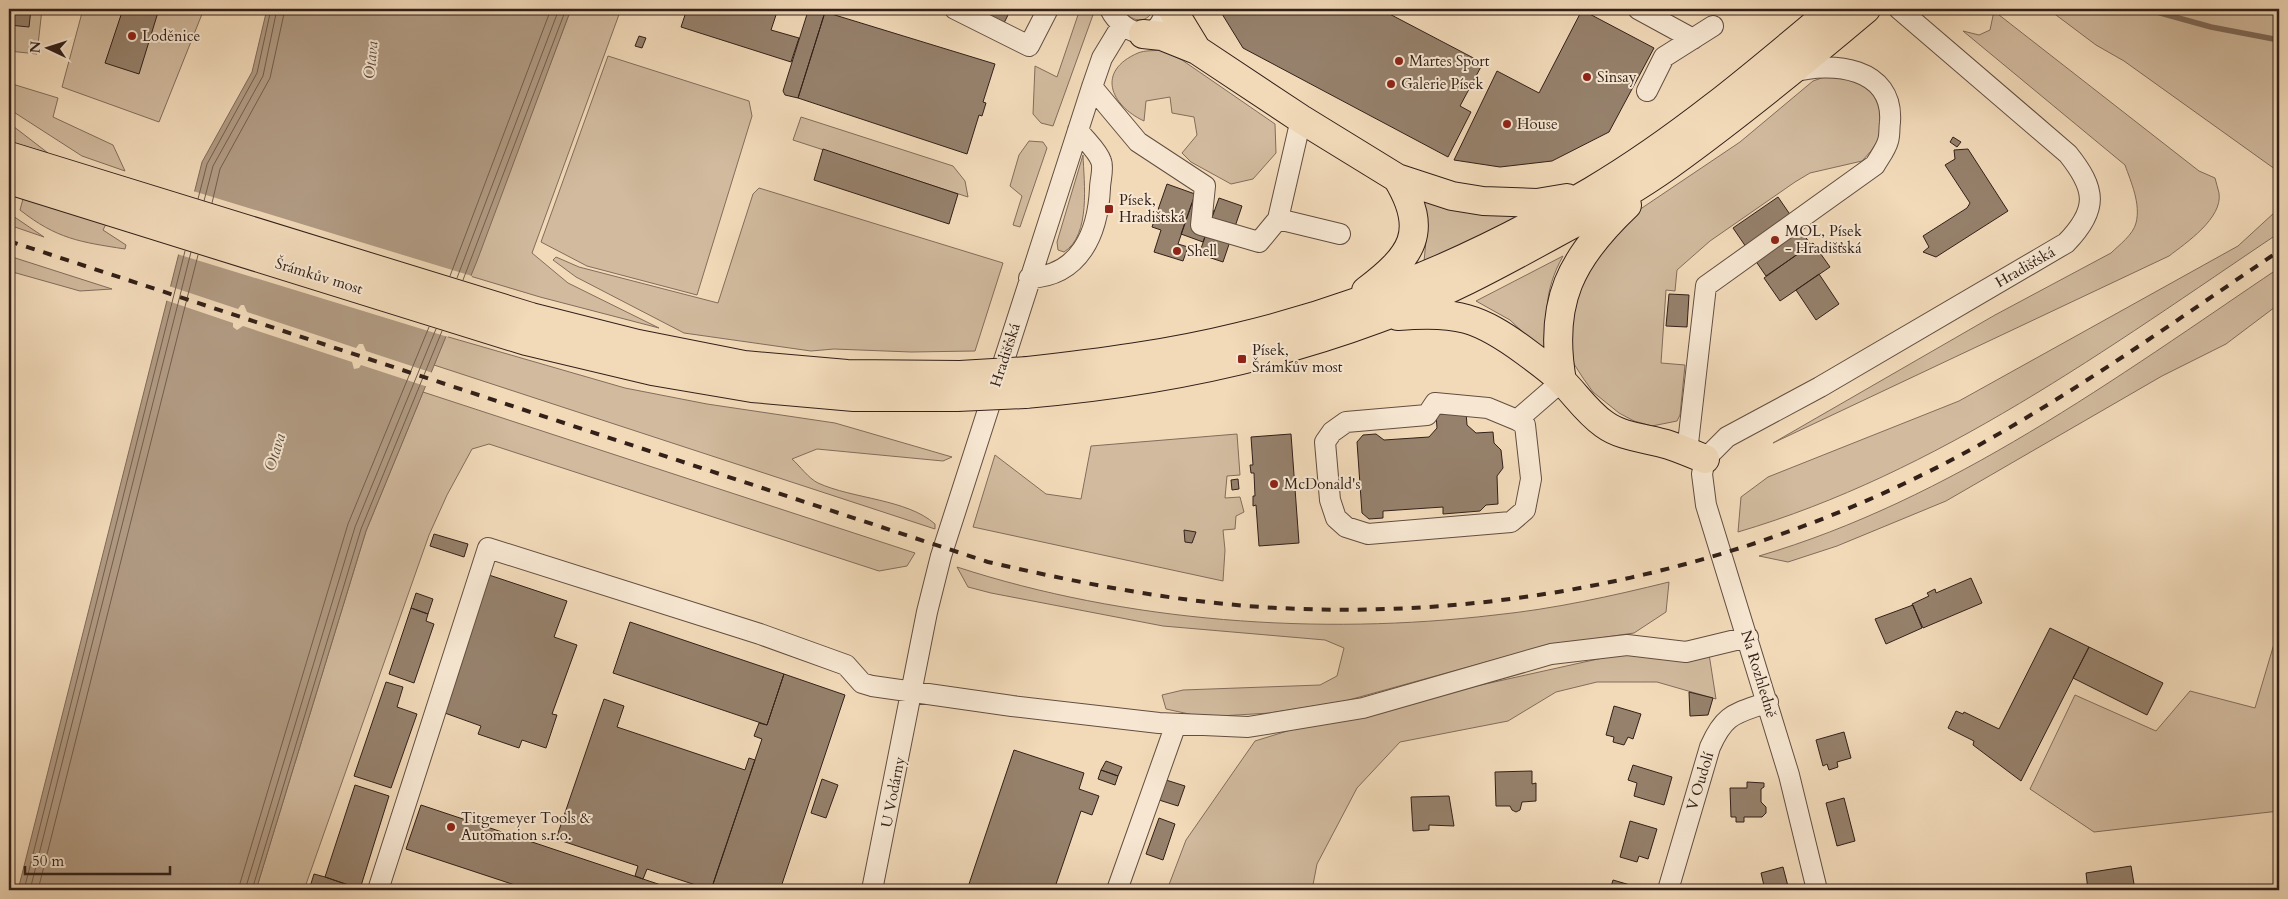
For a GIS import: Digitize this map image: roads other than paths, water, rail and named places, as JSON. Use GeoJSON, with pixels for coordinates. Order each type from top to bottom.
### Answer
{"type":"FeatureCollection","features":[{"type":"Feature","properties":{"kind":"highway"},"geometry":{"type":"LineString","coordinates":[[1172,9],[1197,50]]}},
{"type":"Feature","properties":{"kind":"highway"},"geometry":{"type":"LineString","coordinates":[[1027,382],[1274,328],[1402,285],[1487,248],[1592,191],[1654,150],[1750,79],[1833,9]]}},
{"type":"Feature","properties":{"kind":"highway"},"geometry":{"type":"LineString","coordinates":[[1027,382],[1091,388],[1138,381],[1242,359],[1377,319],[1495,267],[1598,210],[1668,166],[1790,73],[1866,9]]}},
{"type":"Feature","properties":{"kind":"highway"},"geometry":{"type":"LineString","coordinates":[[1125,22],[1197,50],[1301,119],[1397,178],[1452,196],[1510,204],[1537,203],[1592,191]]}},
{"type":"Feature","properties":{"kind":"highway"},"geometry":{"type":"LineString","coordinates":[[9,156],[116,200]]}},
{"type":"Feature","properties":{"kind":"highway"},"geometry":{"type":"LineString","coordinates":[[1562,381],[1558,350],[1559,317],[1567,284],[1575,267],[1600,231],[1668,166]]}},
{"type":"Feature","properties":{"kind":"highway"},"geometry":{"type":"LineString","coordinates":[[1341,306],[1385,277],[1402,259],[1411,245],[1414,216],[1408,197],[1397,178]]}},
{"type":"Feature","properties":{"kind":"highway"},"geometry":{"type":"LineString","coordinates":[[9,180],[116,200]]}},
{"type":"Feature","properties":{"kind":"highway","name":"Šrámkův most"},"geometry":{"type":"LineString","coordinates":[[116,200],[528,329],[652,371],[752,388],[854,397],[959,386],[1027,382]]}},
{"type":"Feature","properties":{"kind":"highway"},"geometry":{"type":"LineString","coordinates":[[1377,319],[1422,314],[1459,317],[1476,321],[1497,330],[1562,381],[1587,410],[1606,426],[1632,437],[1669,445],[1696,455]]}},
{"type":"Feature","properties":{"kind":"street"},"geometry":{"type":"LineString","coordinates":[[955,9],[1029,46],[1048,9]]}},
{"type":"Feature","properties":{"kind":"street","name":"Hradišťská"},"geometry":{"type":"LineString","coordinates":[[912,693],[927,612],[942,556],[1029,278],[1092,87],[1107,48],[1125,22],[1149,32],[1159,25],[1165,9]]}},
{"type":"Feature","properties":{"kind":"street"},"geometry":{"type":"LineString","coordinates":[[1638,9],[1693,39]]}},
{"type":"Feature","properties":{"kind":"street","name":"Hradišťská"},"geometry":{"type":"LineString","coordinates":[[1696,455],[1820,387],[2066,243],[2087,219],[2091,204],[2089,189],[2084,173],[2068,154],[1899,9]]}},
{"type":"Feature","properties":{"kind":"street"},"geometry":{"type":"LineString","coordinates":[[1647,91],[1664,57],[1713,26]]}},
{"type":"Feature","properties":{"kind":"street","name":"Na Rozhledně"},"geometry":{"type":"LineString","coordinates":[[1790,73],[1819,66],[1834,67],[1850,70],[1873,79],[1885,94],[1891,112],[1888,141],[1875,165],[1706,286],[1696,455],[1702,474],[1706,506],[1768,702],[1789,775],[1817,890]]}},
{"type":"Feature","properties":{"kind":"street"},"geometry":{"type":"LineString","coordinates":[[1092,87],[1138,142],[1205,186],[1201,225],[1259,242],[1278,219],[1301,119]]}},
{"type":"Feature","properties":{"kind":"street"},"geometry":{"type":"LineString","coordinates":[[1029,278],[1050,275],[1071,263],[1088,241],[1093,229],[1099,204],[1101,161],[1078,130]]}},
{"type":"Feature","properties":{"kind":"street"},"geometry":{"type":"LineString","coordinates":[[1278,219],[1340,234]]}},
{"type":"Feature","properties":{"kind":"street"},"geometry":{"type":"LineString","coordinates":[[1517,420],[1562,381]]}},
{"type":"Feature","properties":{"kind":"street"},"geometry":{"type":"LineString","coordinates":[[1435,403],[1488,408],[1517,420],[1525,425],[1530,479],[1525,510],[1511,522],[1368,534],[1346,527],[1336,518],[1330,500],[1325,442],[1332,432],[1346,422],[1427,415],[1435,403]]}},
{"type":"Feature","properties":{"kind":"street"},"geometry":{"type":"LineString","coordinates":[[378,890],[488,548],[760,634],[846,665],[862,682],[912,693],[1176,724],[1248,727],[1363,708],[1551,654],[1627,645],[1686,652],[1748,637]]}},
{"type":"Feature","properties":{"kind":"street","name":"U Vodárny"},"geometry":{"type":"LineString","coordinates":[[872,890],[912,693]]}},
{"type":"Feature","properties":{"kind":"street","name":"V Oudolí"},"geometry":{"type":"LineString","coordinates":[[1668,890],[1710,747],[1718,730],[1725,720],[1735,714],[1768,702]]}},
{"type":"Feature","properties":{"kind":"street"},"geometry":{"type":"LineString","coordinates":[[1117,890],[1176,724]]}},
{"type":"Feature","properties":{"kind":"water","name":"Otava"},"geometry":{"type":"Polygon","coordinates":[[[267,9],[571,9],[477,261],[366,531],[256,890],[18,890],[202,162],[252,72],[267,9]]]}},
{"type":"Feature","properties":{"kind":"waterway"},"geometry":{"type":"LineString","coordinates":[[2146,9],[2211,27],[2279,40]]}},
{"type":"Feature","properties":{"kind":"railway"},"geometry":{"type":"LineString","coordinates":[[9,241],[988,562],[1106,587],[1184,599],[1223,604],[1303,609],[1392,609],[1481,602],[1570,590],[1657,571],[1743,547],[1827,517],[1909,481],[2026,418],[2136,348],[2279,251]]}},
{"type":"Feature","properties":{"kind":"place","name":"Loděnice"},"geometry":{"type":"Point","coordinates":[132,36]}},
{"type":"Feature","properties":{"kind":"place","name":"Martes Sport"},"geometry":{"type":"Point","coordinates":[1399,61]}},
{"type":"Feature","properties":{"kind":"place","name":"Sinsay"},"geometry":{"type":"Point","coordinates":[1587,77]}},
{"type":"Feature","properties":{"kind":"place","name":"Galerie Písek"},"geometry":{"type":"Point","coordinates":[1391,84]}},
{"type":"Feature","properties":{"kind":"place","name":"House"},"geometry":{"type":"Point","coordinates":[1507,124]}},
{"type":"Feature","properties":{"kind":"place","name":"Písek, Hradištská"},"geometry":{"type":"Point","coordinates":[1109,209]}},
{"type":"Feature","properties":{"kind":"place","name":"MOL, Písek - Hradišťská"},"geometry":{"type":"Point","coordinates":[1775,240]}},
{"type":"Feature","properties":{"kind":"place","name":"Shell"},"geometry":{"type":"Point","coordinates":[1177,251]}},
{"type":"Feature","properties":{"kind":"place","name":"Písek, Šrámkův most"},"geometry":{"type":"Point","coordinates":[1242,359]}},
{"type":"Feature","properties":{"kind":"place","name":"McDonald's"},"geometry":{"type":"Point","coordinates":[1274,484]}},
{"type":"Feature","properties":{"kind":"place","name":"Titgemeyer Tools & Automation s.r.o."},"geometry":{"type":"Point","coordinates":[451,827]}}]}
